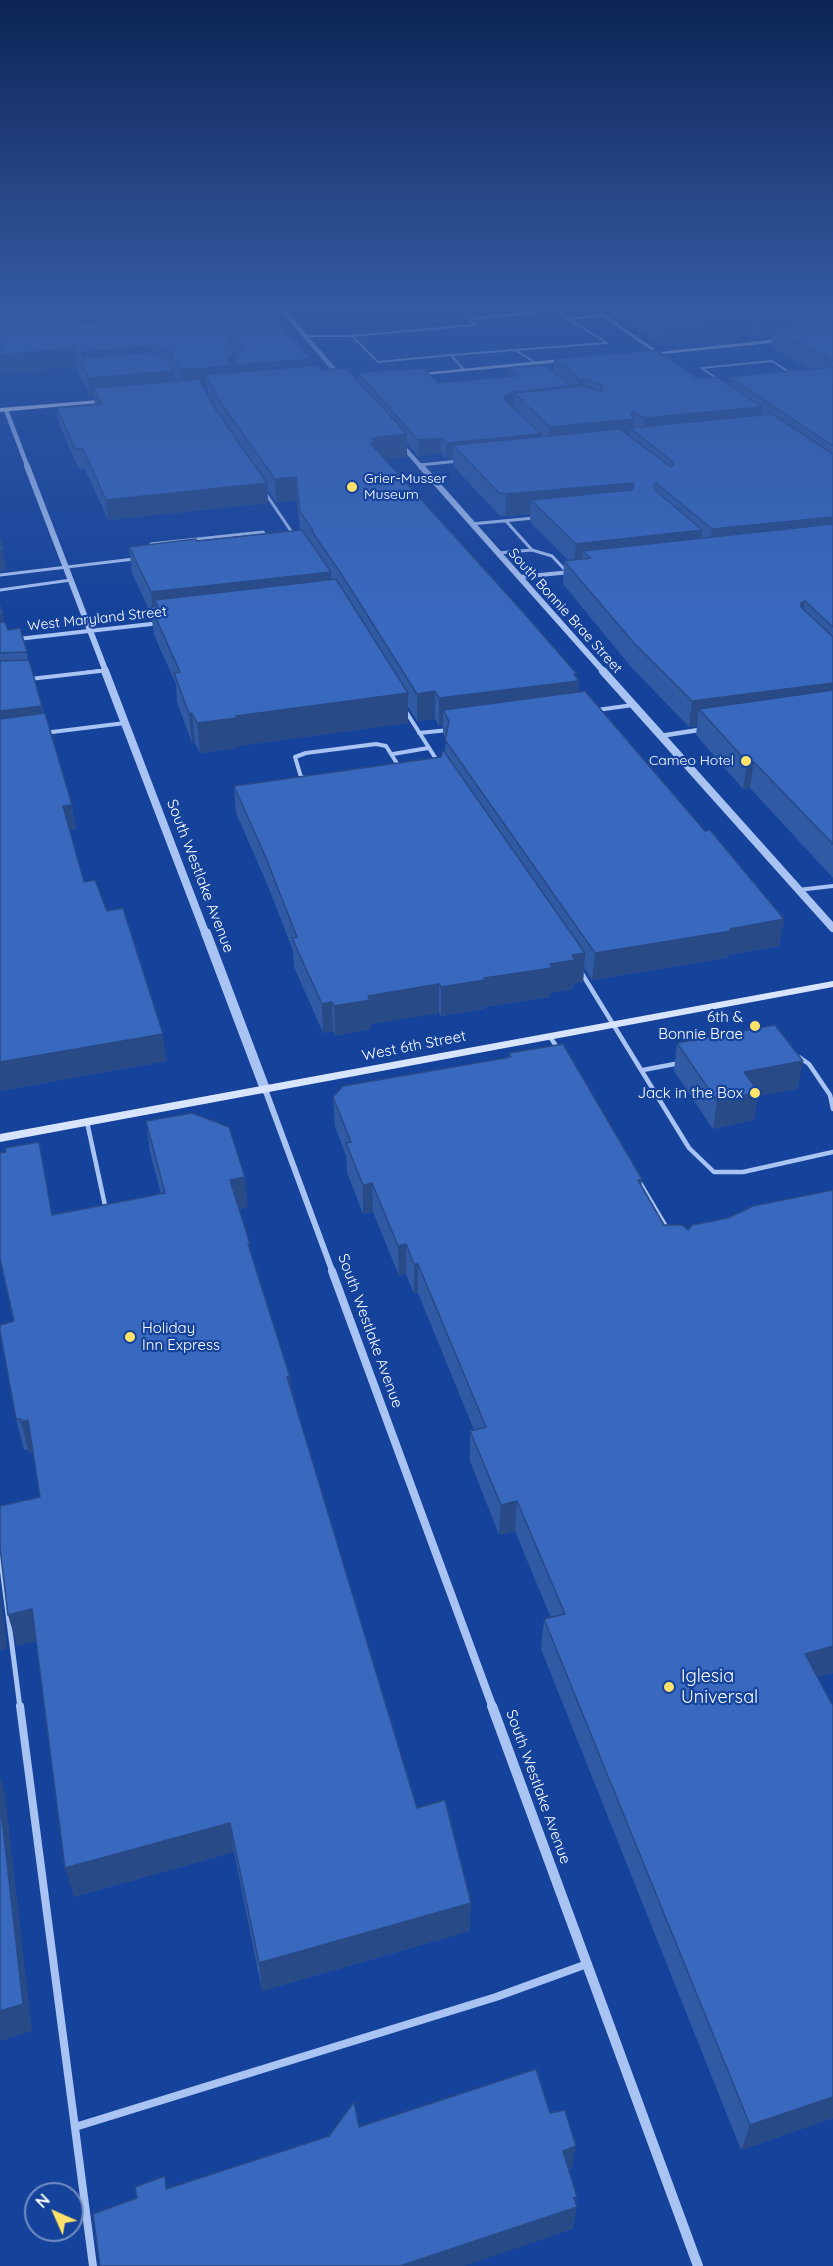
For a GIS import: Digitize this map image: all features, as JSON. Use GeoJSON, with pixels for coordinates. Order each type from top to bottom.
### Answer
{"type":"FeatureCollection","features":[{"type":"Feature","properties":{"kind":"main road","name":"West 6th Street"},"geometry":{"type":"LineString","coordinates":[[0,1138],[833,984]]}},
{"type":"Feature","properties":{"kind":"street","name":"South Westlake Avenue"},"geometry":{"type":"LineString","coordinates":[[4,414],[71,580],[265,1089],[698,2266]]}},
{"type":"Feature","properties":{"kind":"street","name":"South Bonnie Brae Street"},"geometry":{"type":"LineString","coordinates":[[389,431],[833,928]]}},
{"type":"Feature","properties":{"kind":"street"},"geometry":{"type":"LineString","coordinates":[[420,465],[466,461]]}},
{"type":"Feature","properties":{"kind":"street"},"geometry":{"type":"LineString","coordinates":[[520,578],[579,571]]}},
{"type":"Feature","properties":{"kind":"street","name":"West Maryland Street"},"geometry":{"type":"LineString","coordinates":[[0,641],[167,622]]}},
{"type":"Feature","properties":{"kind":"street"},"geometry":{"type":"LineString","coordinates":[[660,736],[706,729]]}},
{"type":"Feature","properties":{"kind":"lane"},"geometry":{"type":"LineString","coordinates":[[260,485],[299,544]]}},
{"type":"Feature","properties":{"kind":"lane"},"geometry":{"type":"LineString","coordinates":[[471,524],[539,518]]}},
{"type":"Feature","properties":{"kind":"lane"},"geometry":{"type":"LineString","coordinates":[[506,521],[532,550]]}},
{"type":"Feature","properties":{"kind":"lane"},"geometry":{"type":"LineString","coordinates":[[157,556],[151,544],[263,532],[268,540]]}},
{"type":"Feature","properties":{"kind":"lane"},"geometry":{"type":"LineString","coordinates":[[498,554],[532,550],[552,556],[567,572]]}},
{"type":"Feature","properties":{"kind":"lane"},"geometry":{"type":"LineString","coordinates":[[0,575],[145,558]]}},
{"type":"Feature","properties":{"kind":"lane"},"geometry":{"type":"LineString","coordinates":[[0,590],[71,580]]}},
{"type":"Feature","properties":{"kind":"lane"},"geometry":{"type":"LineString","coordinates":[[22,680],[105,670]]}},
{"type":"Feature","properties":{"kind":"lane"},"geometry":{"type":"LineString","coordinates":[[401,703],[441,768]]}},
{"type":"Feature","properties":{"kind":"lane"},"geometry":{"type":"LineString","coordinates":[[589,711],[633,705]]}},
{"type":"Feature","properties":{"kind":"lane"},"geometry":{"type":"LineString","coordinates":[[35,734],[125,723]]}},
{"type":"Feature","properties":{"kind":"lane"},"geometry":{"type":"LineString","coordinates":[[419,734],[450,729]]}},
{"type":"Feature","properties":{"kind":"lane"},"geometry":{"type":"LineString","coordinates":[[376,744],[386,746],[393,754],[398,765],[391,770],[318,780],[301,777],[295,758],[306,753],[376,744]]}},
{"type":"Feature","properties":{"kind":"lane"},"geometry":{"type":"LineString","coordinates":[[393,754],[428,748]]}},
{"type":"Feature","properties":{"kind":"lane"},"geometry":{"type":"LineString","coordinates":[[798,890],[833,886]]}},
{"type":"Feature","properties":{"kind":"lane"},"geometry":{"type":"LineString","coordinates":[[581,972],[689,1148],[714,1172],[743,1172],[833,1151]]}},
{"type":"Feature","properties":{"kind":"lane"},"geometry":{"type":"LineString","coordinates":[[550,1037],[560,1052]]}},
{"type":"Feature","properties":{"kind":"lane"},"geometry":{"type":"LineString","coordinates":[[791,1052],[809,1064],[830,1095],[833,1109]]}},
{"type":"Feature","properties":{"kind":"lane"},"geometry":{"type":"LineString","coordinates":[[643,1070],[690,1062]]}},
{"type":"Feature","properties":{"kind":"lane"},"geometry":{"type":"LineString","coordinates":[[87,1122],[106,1212]]}},
{"type":"Feature","properties":{"kind":"lane"},"geometry":{"type":"LineString","coordinates":[[636,1176],[671,1235]]}},
{"type":"Feature","properties":{"kind":"lane"},"geometry":{"type":"LineString","coordinates":[[0,1552],[93,2266]]}},
{"type":"Feature","properties":{"kind":"lane"},"geometry":{"type":"LineString","coordinates":[[75,2127],[496,1997],[587,1964]]}},
{"type":"Feature","properties":{"kind":"building"},"geometry":{"type":"Polygon","coordinates":[[[60,414],[219,414],[267,483],[106,500],[83,449],[75,449],[60,414]]]}},
{"type":"Feature","properties":{"kind":"building"},"geometry":{"type":"Polygon","coordinates":[[[229,414],[388,414],[407,434],[372,438],[374,441],[371,444],[523,612],[577,674],[574,674],[579,681],[439,698],[435,691],[417,694],[300,512],[296,477],[275,479],[229,414]]]}},
{"type":"Feature","properties":{"kind":"building"},"geometry":{"type":"Polygon","coordinates":[[[394,414],[520,414],[541,434],[447,443],[442,438],[418,440],[394,414]]]}},
{"type":"Feature","properties":{"kind":"building"},"geometry":{"type":"Polygon","coordinates":[[[536,414],[632,414],[635,419],[550,427],[536,414]]]}},
{"type":"Feature","properties":{"kind":"building"},"geometry":{"type":"Polygon","coordinates":[[[638,414],[690,414],[644,418],[638,414]]]}},
{"type":"Feature","properties":{"kind":"building"},"geometry":{"type":"Polygon","coordinates":[[[772,414],[833,454],[833,517],[712,529],[656,483],[655,490],[702,530],[576,544],[531,500],[631,490],[634,487],[633,483],[499,493],[453,445],[620,429],[671,467],[674,465],[672,461],[630,428],[772,414]]]}},
{"type":"Feature","properties":{"kind":"building"},"geometry":{"type":"Polygon","coordinates":[[[784,414],[833,414],[833,446],[784,414]]]}},
{"type":"Feature","properties":{"kind":"building"},"geometry":{"type":"Polygon","coordinates":[[[833,524],[833,627],[805,601],[801,603],[801,607],[833,637],[833,683],[692,701],[634,643],[564,561],[591,558],[583,551],[833,524]]]}},
{"type":"Feature","properties":{"kind":"building"},"geometry":{"type":"Polygon","coordinates":[[[302,530],[331,572],[151,592],[129,547],[196,539],[197,541],[302,530]]]}},
{"type":"Feature","properties":{"kind":"building"},"geometry":{"type":"Polygon","coordinates":[[[336,579],[408,693],[197,723],[192,713],[189,714],[174,673],[180,672],[151,607],[158,606],[155,600],[336,579]]]}},
{"type":"Feature","properties":{"kind":"building"},"geometry":{"type":"Polygon","coordinates":[[[0,622],[5,622],[8,630],[20,628],[27,652],[0,653],[0,622]]]}},
{"type":"Feature","properties":{"kind":"building"},"geometry":{"type":"Polygon","coordinates":[[[29,660],[42,706],[0,711],[0,661],[29,660]]]}},
{"type":"Feature","properties":{"kind":"building"},"geometry":{"type":"Polygon","coordinates":[[[833,690],[833,844],[754,762],[747,762],[699,709],[833,690]]]}},
{"type":"Feature","properties":{"kind":"building"},"geometry":{"type":"Polygon","coordinates":[[[585,691],[705,831],[710,830],[784,919],[730,929],[731,931],[595,953],[445,740],[449,721],[443,710],[585,691]]]}},
{"type":"Feature","properties":{"kind":"building"},"geometry":{"type":"Polygon","coordinates":[[[45,713],[72,805],[63,806],[84,882],[95,880],[107,911],[123,908],[163,1034],[0,1062],[0,719],[45,713]]]}},
{"type":"Feature","properties":{"kind":"building"},"geometry":{"type":"Polygon","coordinates":[[[443,750],[585,953],[572,955],[575,960],[550,964],[552,968],[441,987],[439,984],[368,996],[370,1000],[334,1006],[332,1002],[322,1004],[292,938],[297,937],[266,858],[234,786],[441,757],[443,750]]]}},
{"type":"Feature","properties":{"kind":"building"},"geometry":{"type":"Polygon","coordinates":[[[775,1025],[803,1061],[744,1072],[759,1092],[717,1101],[677,1043],[775,1025]]]}},
{"type":"Feature","properties":{"kind":"building","name":"Iglesia Universal"},"geometry":{"type":"Polygon","coordinates":[[[563,1044],[642,1179],[638,1180],[664,1225],[682,1225],[688,1230],[692,1225],[728,1218],[753,1206],[833,1190],[833,1646],[805,1654],[833,1706],[833,2097],[750,2125],[544,1619],[565,1614],[517,1501],[501,1505],[470,1431],[486,1427],[418,1264],[414,1264],[406,1244],[398,1246],[372,1183],[363,1185],[346,1143],[351,1142],[333,1097],[343,1086],[511,1057],[509,1053],[563,1044]]]}},
{"type":"Feature","properties":{"kind":"building"},"geometry":{"type":"Polygon","coordinates":[[[192,1113],[229,1127],[245,1177],[230,1180],[417,1808],[445,1800],[471,1903],[259,1963],[230,1823],[65,1868],[32,1609],[8,1615],[0,1548],[0,1506],[40,1497],[28,1420],[21,1422],[21,1419],[16,1419],[0,1331],[0,1325],[14,1321],[0,1259],[0,1153],[6,1152],[5,1148],[39,1142],[52,1215],[165,1193],[146,1121],[192,1113]]]}},
{"type":"Feature","properties":{"kind":"building"},"geometry":{"type":"Polygon","coordinates":[[[0,1801],[23,2004],[0,2011],[0,1801]]]}},
{"type":"Feature","properties":{"kind":"building"},"geometry":{"type":"Polygon","coordinates":[[[536,2069],[550,2113],[565,2110],[576,2146],[563,2151],[577,2197],[574,2198],[577,2207],[400,2266],[100,2266],[93,2214],[137,2198],[135,2187],[165,2176],[166,2189],[329,2136],[354,2102],[359,2127],[536,2069]]]}},
{"type":"Feature","properties":{"kind":"place","name":"Grier-Musser Museum"},"geometry":{"type":"Point","coordinates":[352,487]}},
{"type":"Feature","properties":{"kind":"place","name":"Cameo Hotel"},"geometry":{"type":"Point","coordinates":[746,761]}},
{"type":"Feature","properties":{"kind":"place","name":"6th & Bonnie Brae"},"geometry":{"type":"Point","coordinates":[755,1026]}},
{"type":"Feature","properties":{"kind":"place","name":"Jack in the Box"},"geometry":{"type":"Point","coordinates":[755,1093]}},
{"type":"Feature","properties":{"kind":"place","name":"Holiday Inn Express"},"geometry":{"type":"Point","coordinates":[130,1337]}},
{"type":"Feature","properties":{"kind":"place","name":"Iglesia Universal"},"geometry":{"type":"Point","coordinates":[669,1687]}}]}
